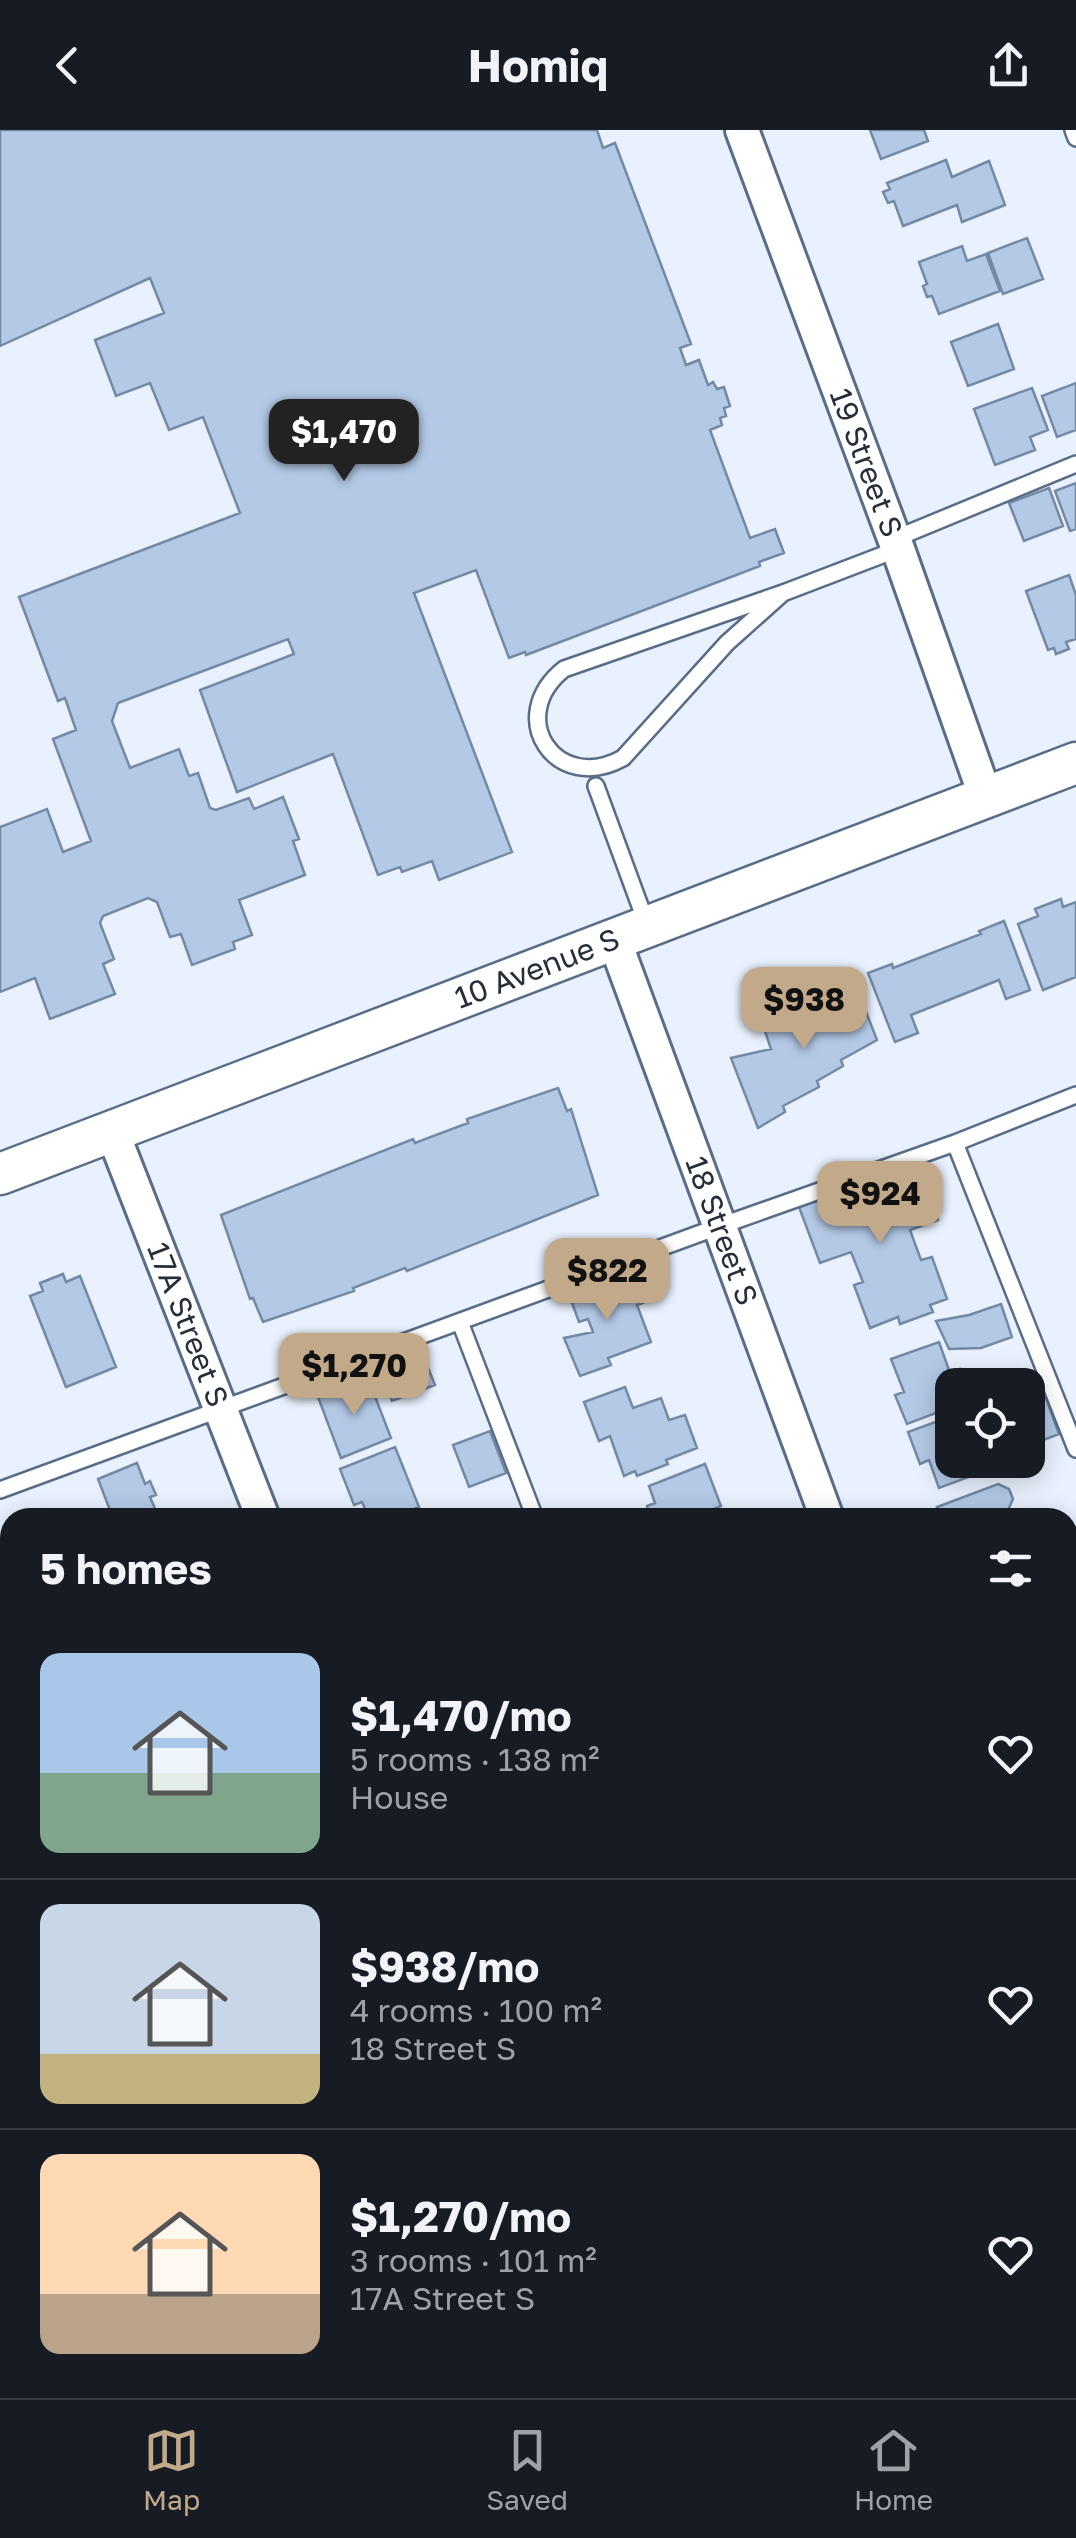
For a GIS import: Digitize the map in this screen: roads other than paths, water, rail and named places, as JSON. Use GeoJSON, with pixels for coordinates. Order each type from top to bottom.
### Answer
{"type":"FeatureCollection","features":[{"type":"Feature","properties":{"kind":"street","name":"19 Street S"},"geometry":{"type":"LineString","coordinates":[[742,130],[986,798]]}},
{"type":"Feature","properties":{"kind":"street","name":"10 Avenue S"},"geometry":{"type":"LineString","coordinates":[[0,1174],[1076,764]]}},
{"type":"Feature","properties":{"kind":"street","name":"18 Street S"},"geometry":{"type":"LineString","coordinates":[[632,935],[720,1226],[823,1508]]}},
{"type":"Feature","properties":{"kind":"street","name":"17A Street S"},"geometry":{"type":"LineString","coordinates":[[112,1131],[259,1508]]}},
{"type":"Feature","properties":{"kind":"lane"},"geometry":{"type":"LineString","coordinates":[[1073,130],[1076,138]]}},
{"type":"Feature","properties":{"kind":"lane"},"geometry":{"type":"LineString","coordinates":[[783,593],[728,643],[623,758],[607,767],[572,766],[545,745],[538,729],[541,695],[550,680],[564,669],[783,593],[1076,464]]}},
{"type":"Feature","properties":{"kind":"lane"},"geometry":{"type":"LineString","coordinates":[[596,786],[632,935]]}},
{"type":"Feature","properties":{"kind":"lane"},"geometry":{"type":"LineString","coordinates":[[0,1490],[955,1143],[1076,1095]]}},
{"type":"Feature","properties":{"kind":"lane"},"geometry":{"type":"LineString","coordinates":[[955,1143],[1076,1449]]}},
{"type":"Feature","properties":{"kind":"lane"},"geometry":{"type":"LineString","coordinates":[[460,1322],[531,1508]]}}]}
